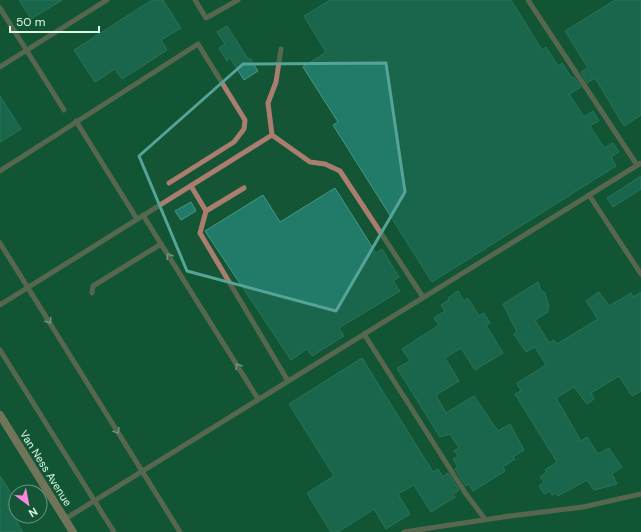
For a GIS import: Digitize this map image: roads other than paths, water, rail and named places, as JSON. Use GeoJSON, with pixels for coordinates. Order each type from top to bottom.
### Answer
{"type":"FeatureCollection","features":[{"type":"Feature","properties":{"kind":"main road","name":"Van Ness Avenue"},"geometry":{"type":"LineString","coordinates":[[0,415],[73,532]]}},
{"type":"Feature","properties":{"kind":"lane"},"geometry":{"type":"LineString","coordinates":[[0,67],[98,2],[107,0]]}},
{"type":"Feature","properties":{"kind":"lane"},"geometry":{"type":"LineString","coordinates":[[195,0],[206,18],[238,0]]}},
{"type":"Feature","properties":{"kind":"lane"},"geometry":{"type":"LineString","coordinates":[[65,519],[639,164],[528,0]]}},
{"type":"Feature","properties":{"kind":"lane"},"geometry":{"type":"LineString","coordinates":[[0,8],[64,110]]}},
{"type":"Feature","properties":{"kind":"lane"},"geometry":{"type":"LineString","coordinates":[[0,171],[198,44],[245,120],[244,129],[234,142],[169,183]]}},
{"type":"Feature","properties":{"kind":"lane"},"geometry":{"type":"LineString","coordinates":[[281,49],[276,82],[268,103],[272,135],[310,162],[325,164],[340,172],[423,297]]}},
{"type":"Feature","properties":{"kind":"lane"},"geometry":{"type":"LineString","coordinates":[[76,121],[137,219]]}},
{"type":"Feature","properties":{"kind":"lane"},"geometry":{"type":"LineString","coordinates":[[0,305],[272,135]]}},
{"type":"Feature","properties":{"kind":"lane"},"geometry":{"type":"LineString","coordinates":[[191,186],[206,211]]}},
{"type":"Feature","properties":{"kind":"lane"},"geometry":{"type":"LineString","coordinates":[[244,188],[206,211],[200,233],[288,381]]}},
{"type":"Feature","properties":{"kind":"lane"},"geometry":{"type":"LineString","coordinates":[[589,195],[641,274]]}},
{"type":"Feature","properties":{"kind":"lane"},"geometry":{"type":"LineString","coordinates":[[144,215],[258,399]]}},
{"type":"Feature","properties":{"kind":"lane"},"geometry":{"type":"LineString","coordinates":[[0,243],[180,532]]}},
{"type":"Feature","properties":{"kind":"lane"},"geometry":{"type":"LineString","coordinates":[[92,293],[93,286],[161,244]]}},
{"type":"Feature","properties":{"kind":"lane"},"geometry":{"type":"LineString","coordinates":[[364,334],[466,494],[485,519]]}},
{"type":"Feature","properties":{"kind":"lane"},"geometry":{"type":"LineString","coordinates":[[0,350],[114,532]]}},
{"type":"Feature","properties":{"kind":"lane"},"geometry":{"type":"LineString","coordinates":[[404,532],[485,519],[583,507],[641,494]]}}]}
